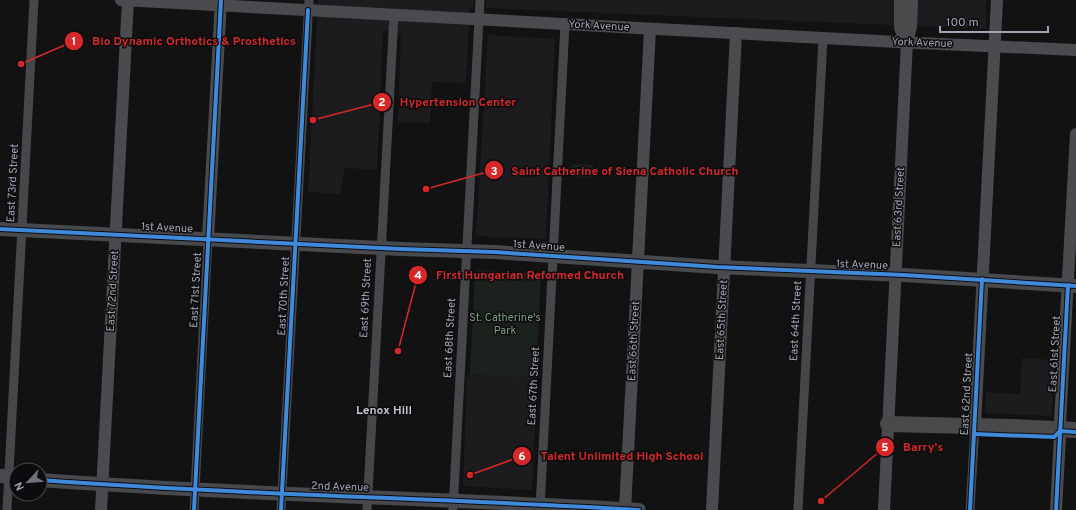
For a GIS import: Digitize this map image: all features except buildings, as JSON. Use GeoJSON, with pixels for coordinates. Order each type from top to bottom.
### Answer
{"type":"FeatureCollection","features":[{"type":"Feature","properties":{"kind":"highway"},"geometry":{"type":"LineString","coordinates":[[902,0],[902,27],[907,42]]}},
{"type":"Feature","properties":{"kind":"highway"},"geometry":{"type":"LineString","coordinates":[[888,424],[975,425],[1076,430]]}},
{"type":"Feature","properties":{"kind":"main road","name":"1st Avenue"},"geometry":{"type":"LineString","coordinates":[[0,229],[467,251],[811,272],[982,279],[1072,285]]}},
{"type":"Feature","properties":{"kind":"main road","name":"2nd Avenue"},"geometry":{"type":"LineString","coordinates":[[48,481],[282,493],[367,503],[633,510]]}},
{"type":"Feature","properties":{"kind":"street","name":"East 73rd Street"},"geometry":{"type":"LineString","coordinates":[[9,462],[34,0]]}},
{"type":"Feature","properties":{"kind":"street","name":"York Avenue"},"geometry":{"type":"LineString","coordinates":[[121,0],[308,5],[394,15],[1076,50]]}},
{"type":"Feature","properties":{"kind":"street","name":"East 72nd Street"},"geometry":{"type":"LineString","coordinates":[[101,510],[128,0]]}},
{"type":"Feature","properties":{"kind":"street","name":"East 68th Street"},"geometry":{"type":"LineString","coordinates":[[453,505],[480,0]]}},
{"type":"Feature","properties":{"kind":"street","name":"East 63rd Street"},"geometry":{"type":"LineString","coordinates":[[884,510],[907,42],[911,27],[912,0]]}},
{"type":"Feature","properties":{"kind":"street","name":"East 62nd Street"},"geometry":{"type":"LineString","coordinates":[[970,510],[997,0]]}},
{"type":"Feature","properties":{"kind":"street","name":"East 71st Street"},"geometry":{"type":"LineString","coordinates":[[194,510],[221,3]]}},
{"type":"Feature","properties":{"kind":"street","name":"East 70th Street"},"geometry":{"type":"LineString","coordinates":[[281,510],[308,5]]}},
{"type":"Feature","properties":{"kind":"street","name":"East 69th Street"},"geometry":{"type":"LineString","coordinates":[[367,503],[394,15]]}},
{"type":"Feature","properties":{"kind":"street","name":"East 67th Street"},"geometry":{"type":"LineString","coordinates":[[540,507],[565,24]]}},
{"type":"Feature","properties":{"kind":"street","name":"East 66th Street"},"geometry":{"type":"LineString","coordinates":[[633,510],[638,262],[650,29]]}},
{"type":"Feature","properties":{"kind":"street","name":"East 65th Street"},"geometry":{"type":"LineString","coordinates":[[712,510],[736,33]]}},
{"type":"Feature","properties":{"kind":"street","name":"East 64th Street"},"geometry":{"type":"LineString","coordinates":[[798,510],[823,38]]}},
{"type":"Feature","properties":{"kind":"street","name":"East 61st Street"},"geometry":{"type":"LineString","coordinates":[[1060,423],[1072,285],[1076,134]]}},
{"type":"Feature","properties":{"kind":"street"},"geometry":{"type":"LineString","coordinates":[[1056,510],[1060,436]]}},
{"type":"Feature","properties":{"kind":"street","name":"East 73rd Street"},"geometry":{"type":"LineString","coordinates":[[7,510],[8,477]]}},
{"type":"Feature","properties":{"kind":"shaded area"},"geometry":{"type":"Polygon","coordinates":[[[318,0],[474,0],[473,7],[470,7],[466,83],[432,82],[430,123],[398,122],[401,34],[383,30],[377,170],[345,168],[340,194],[308,192],[318,0]]]}},
{"type":"Feature","properties":{"kind":"shaded area"},"geometry":{"type":"Polygon","coordinates":[[[486,0],[986,0],[986,29],[486,8],[486,0]]]}},
{"type":"Feature","properties":{"kind":"shaded area"},"geometry":{"type":"Polygon","coordinates":[[[488,35],[555,39],[546,239],[476,236],[488,35]]]}},
{"type":"Feature","properties":{"kind":"shaded area"},"geometry":{"type":"Polygon","coordinates":[[[1022,358],[1055,360],[1053,391],[1051,396],[1053,396],[1052,416],[985,413],[986,392],[1020,394],[1022,358]]]}},
{"type":"Feature","properties":{"kind":"shaded area"},"geometry":{"type":"Polygon","coordinates":[[[467,375],[537,378],[532,490],[463,486],[467,375]]]}},
{"type":"Feature","properties":{"kind":"green space"},"geometry":{"type":"Polygon","coordinates":[[[574,164],[592,165],[596,170],[596,175],[586,178],[575,177],[569,171],[574,164]],[[576,167],[573,170],[575,174],[590,175],[593,172],[591,168],[576,167]]]}},
{"type":"Feature","properties":{"kind":"green space","name":"St. Catherine's Park"},"geometry":{"type":"Polygon","coordinates":[[[475,270],[541,274],[536,378],[470,375],[475,270]]]}},
{"type":"Feature","properties":{"kind":"cycle path"},"geometry":{"type":"LineString","coordinates":[[194,510],[221,0]]}},
{"type":"Feature","properties":{"kind":"cycle path"},"geometry":{"type":"LineString","coordinates":[[281,510],[308,10]]}},
{"type":"Feature","properties":{"kind":"cycle path"},"geometry":{"type":"LineString","coordinates":[[0,229],[401,249],[494,252],[717,267],[904,275],[1076,286]]}},
{"type":"Feature","properties":{"kind":"cycle path"},"geometry":{"type":"LineString","coordinates":[[970,510],[982,279]]}},
{"type":"Feature","properties":{"kind":"cycle path"},"geometry":{"type":"LineString","coordinates":[[1056,510],[1068,285]]}},
{"type":"Feature","properties":{"kind":"cycle path"},"geometry":{"type":"LineString","coordinates":[[974,434],[1054,437],[1060,431],[1076,432]]}},
{"type":"Feature","properties":{"kind":"cycle path"},"geometry":{"type":"LineString","coordinates":[[48,481],[265,493],[639,510]]}},
{"type":"Feature","properties":{"kind":"place","name":"Bio Dynamic Orthotics & Prosthetics"},"geometry":{"type":"Point","coordinates":[21,64]}},
{"type":"Feature","properties":{"kind":"place","name":"Hypertension Center"},"geometry":{"type":"Point","coordinates":[313,120]}},
{"type":"Feature","properties":{"kind":"place","name":"Saint Catherine of Siena Catholic Church"},"geometry":{"type":"Point","coordinates":[426,189]}},
{"type":"Feature","properties":{"kind":"place","name":"First Hungarian Reformed Church"},"geometry":{"type":"Point","coordinates":[398,351]}},
{"type":"Feature","properties":{"kind":"place","name":"Talent Unlimited High School"},"geometry":{"type":"Point","coordinates":[470,475]}},
{"type":"Feature","properties":{"kind":"place","name":"Barry's"},"geometry":{"type":"Point","coordinates":[821,501]}},
{"type":"Feature","properties":{"kind":"district","name":"Lenox Hill"},"geometry":{"type":"Point","coordinates":[384,411]}}]}
